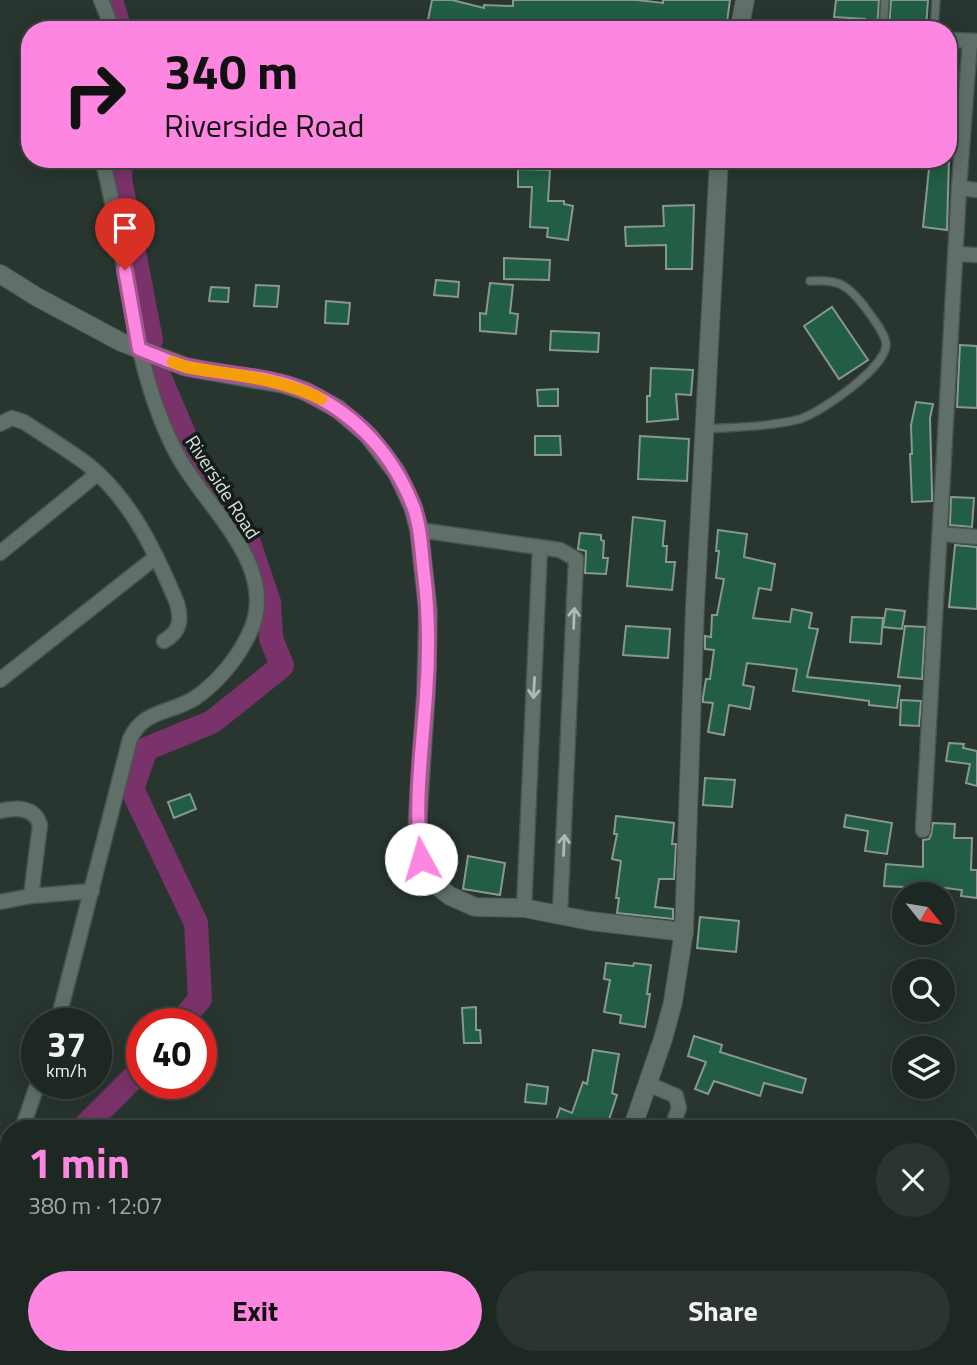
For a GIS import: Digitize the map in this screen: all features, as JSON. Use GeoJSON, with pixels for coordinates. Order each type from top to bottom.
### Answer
{"type":"FeatureCollection","features":[{"type":"Feature","properties":{"kind":"street"},"geometry":{"type":"LineString","coordinates":[[101,0],[109,21]]}},
{"type":"Feature","properties":{"kind":"street"},"geometry":{"type":"LineString","coordinates":[[741,21],[745,0]]}},
{"type":"Feature","properties":{"kind":"street"},"geometry":{"type":"LineString","coordinates":[[923,830],[959,188],[971,112],[974,41]]}},
{"type":"Feature","properties":{"kind":"street","name":"Riverside Road"},"geometry":{"type":"LineString","coordinates":[[61,1008],[130,739],[136,727],[155,714],[194,699],[223,673],[250,632],[256,611],[257,590],[251,568],[222,517],[179,459],[164,428],[139,349],[104,168]]}},
{"type":"Feature","properties":{"kind":"street"},"geometry":{"type":"LineString","coordinates":[[635,1120],[673,1002],[684,932],[695,592],[718,168]]}},
{"type":"Feature","properties":{"kind":"street"},"geometry":{"type":"LineString","coordinates":[[959,188],[977,190]]}},
{"type":"Feature","properties":{"kind":"street"},"geometry":{"type":"LineString","coordinates":[[956,254],[977,255]]}},
{"type":"Feature","properties":{"kind":"street"},"geometry":{"type":"LineString","coordinates":[[0,274],[37,297],[139,349],[186,367],[283,384],[304,391],[338,409],[368,435],[397,472],[413,507],[419,530],[428,611],[417,829],[421,859],[431,881],[440,890],[475,907],[524,908],[590,921],[684,932]]}},
{"type":"Feature","properties":{"kind":"street"},"geometry":{"type":"LineString","coordinates":[[0,424],[12,418],[24,422],[88,465],[116,494],[139,525],[180,614],[178,628],[164,641]]}},
{"type":"Feature","properties":{"kind":"street"},"geometry":{"type":"LineString","coordinates":[[0,553],[97,474]]}},
{"type":"Feature","properties":{"kind":"street"},"geometry":{"type":"LineString","coordinates":[[419,530],[561,550],[576,559],[560,913]]}},
{"type":"Feature","properties":{"kind":"street"},"geometry":{"type":"LineString","coordinates":[[940,534],[977,537]]}},
{"type":"Feature","properties":{"kind":"street"},"geometry":{"type":"LineString","coordinates":[[524,908],[540,547]]}},
{"type":"Feature","properties":{"kind":"street"},"geometry":{"type":"LineString","coordinates":[[0,680],[156,557]]}},
{"type":"Feature","properties":{"kind":"street"},"geometry":{"type":"LineString","coordinates":[[0,811],[32,811],[37,816],[40,825],[31,895]]}},
{"type":"Feature","properties":{"kind":"street"},"geometry":{"type":"LineString","coordinates":[[0,902],[31,895],[92,891]]}},
{"type":"Feature","properties":{"kind":"street"},"geometry":{"type":"LineString","coordinates":[[648,1084],[676,1096],[679,1108],[674,1120]]}},
{"type":"Feature","properties":{"kind":"street"},"geometry":{"type":"LineString","coordinates":[[25,1120],[32,1099]]}},
{"type":"Feature","properties":{"kind":"lane"},"geometry":{"type":"LineString","coordinates":[[884,21],[885,0]]}},
{"type":"Feature","properties":{"kind":"lane"},"geometry":{"type":"LineString","coordinates":[[935,21],[936,0]]}},
{"type":"Feature","properties":{"kind":"lane"},"geometry":{"type":"LineString","coordinates":[[704,429],[774,424],[803,418],[853,388],[880,359],[886,344],[882,334],[850,290],[830,279],[810,281]]}},
{"type":"Feature","properties":{"kind":"building"},"geometry":{"type":"Polygon","coordinates":[[[432,0],[452,0],[484,8],[484,5],[513,6],[513,0],[637,0],[663,3],[663,0],[730,0],[727,21],[428,20],[432,0]]]}},
{"type":"Feature","properties":{"kind":"building"},"geometry":{"type":"Polygon","coordinates":[[[836,0],[879,0],[878,21],[834,17],[836,0]]]}},
{"type":"Feature","properties":{"kind":"building"},"geometry":{"type":"Polygon","coordinates":[[[891,0],[928,0],[927,21],[890,21],[891,0]]]}},
{"type":"Feature","properties":{"kind":"building"},"geometry":{"type":"Polygon","coordinates":[[[929,168],[949,168],[947,230],[923,227],[929,168]]]}},
{"type":"Feature","properties":{"kind":"building"},"geometry":{"type":"Polygon","coordinates":[[[518,169],[550,170],[548,201],[564,201],[564,204],[573,206],[568,240],[547,237],[548,228],[530,227],[532,187],[518,187],[518,169]]]}},
{"type":"Feature","properties":{"kind":"building"},"geometry":{"type":"Polygon","coordinates":[[[694,205],[692,269],[666,269],[666,245],[626,246],[625,227],[664,226],[663,206],[694,205]]]}},
{"type":"Feature","properties":{"kind":"building"},"geometry":{"type":"Polygon","coordinates":[[[504,258],[550,260],[549,280],[504,279],[504,258]]]}},
{"type":"Feature","properties":{"kind":"building"},"geometry":{"type":"Polygon","coordinates":[[[436,280],[459,282],[458,297],[434,295],[436,280]]]}},
{"type":"Feature","properties":{"kind":"building"},"geometry":{"type":"Polygon","coordinates":[[[490,283],[513,285],[510,313],[518,314],[516,334],[480,331],[480,313],[486,314],[490,283]]]}},
{"type":"Feature","properties":{"kind":"building"},"geometry":{"type":"Polygon","coordinates":[[[256,285],[279,286],[277,307],[254,306],[256,285]]]}},
{"type":"Feature","properties":{"kind":"building"},"geometry":{"type":"Polygon","coordinates":[[[211,287],[229,288],[228,302],[209,301],[211,287]]]}},
{"type":"Feature","properties":{"kind":"building"},"geometry":{"type":"Polygon","coordinates":[[[326,301],[350,303],[348,324],[325,323],[326,301]]]}},
{"type":"Feature","properties":{"kind":"building"},"geometry":{"type":"Polygon","coordinates":[[[832,307],[868,360],[839,379],[804,326],[832,307]]]}},
{"type":"Feature","properties":{"kind":"building"},"geometry":{"type":"Polygon","coordinates":[[[551,331],[599,333],[598,352],[550,350],[551,331]]]}},
{"type":"Feature","properties":{"kind":"building"},"geometry":{"type":"Polygon","coordinates":[[[960,345],[977,346],[977,408],[957,407],[960,345]]]}},
{"type":"Feature","properties":{"kind":"building"},"geometry":{"type":"Polygon","coordinates":[[[651,368],[693,370],[691,395],[676,394],[678,419],[647,422],[651,368]]]}},
{"type":"Feature","properties":{"kind":"building"},"geometry":{"type":"Polygon","coordinates":[[[558,389],[558,406],[538,406],[537,390],[558,389]]]}},
{"type":"Feature","properties":{"kind":"building"},"geometry":{"type":"Polygon","coordinates":[[[916,402],[933,404],[930,418],[932,501],[912,502],[911,425],[916,402]]]}},
{"type":"Feature","properties":{"kind":"building"},"geometry":{"type":"Polygon","coordinates":[[[535,436],[560,436],[561,455],[535,455],[535,436]]]}},
{"type":"Feature","properties":{"kind":"building"},"geometry":{"type":"Polygon","coordinates":[[[640,436],[689,439],[687,481],[638,479],[640,436]]]}},
{"type":"Feature","properties":{"kind":"building"},"geometry":{"type":"Polygon","coordinates":[[[951,497],[974,498],[972,527],[950,525],[951,497]]]}},
{"type":"Feature","properties":{"kind":"building"},"geometry":{"type":"Polygon","coordinates":[[[633,517],[665,521],[663,546],[667,546],[666,562],[675,562],[672,590],[627,586],[633,517]]]}},
{"type":"Feature","properties":{"kind":"building"},"geometry":{"type":"Polygon","coordinates":[[[718,530],[747,534],[744,557],[775,564],[771,590],[759,588],[753,618],[790,622],[792,609],[812,613],[809,628],[818,629],[807,677],[900,686],[897,708],[869,705],[869,701],[793,691],[797,669],[747,663],[743,685],[754,687],[750,709],[729,705],[724,735],[708,732],[713,703],[703,702],[703,697],[706,679],[710,679],[714,650],[705,649],[705,636],[711,637],[712,615],[717,615],[724,579],[716,578],[718,530]]]}},
{"type":"Feature","properties":{"kind":"building"},"geometry":{"type":"Polygon","coordinates":[[[580,533],[601,535],[601,540],[604,541],[603,558],[608,558],[606,574],[585,573],[586,551],[578,549],[580,533]]]}},
{"type":"Feature","properties":{"kind":"building"},"geometry":{"type":"Polygon","coordinates":[[[955,545],[977,547],[977,609],[949,607],[955,545]]]}},
{"type":"Feature","properties":{"kind":"building"},"geometry":{"type":"Polygon","coordinates":[[[886,609],[905,611],[902,629],[883,627],[886,609]]]}},
{"type":"Feature","properties":{"kind":"building"},"geometry":{"type":"Polygon","coordinates":[[[852,617],[883,618],[881,644],[850,642],[852,617]]]}},
{"type":"Feature","properties":{"kind":"building"},"geometry":{"type":"Polygon","coordinates":[[[626,626],[670,629],[668,658],[623,655],[626,626]]]}},
{"type":"Feature","properties":{"kind":"building"},"geometry":{"type":"Polygon","coordinates":[[[905,626],[925,627],[922,679],[898,677],[905,626]]]}},
{"type":"Feature","properties":{"kind":"building"},"geometry":{"type":"Polygon","coordinates":[[[901,700],[921,701],[919,726],[900,725],[901,700]]]}},
{"type":"Feature","properties":{"kind":"building"},"geometry":{"type":"Polygon","coordinates":[[[949,743],[964,744],[963,748],[977,751],[977,786],[966,783],[970,764],[946,761],[949,743]]]}},
{"type":"Feature","properties":{"kind":"building"},"geometry":{"type":"Polygon","coordinates":[[[705,778],[735,780],[732,807],[703,805],[705,778]]]}},
{"type":"Feature","properties":{"kind":"building"},"geometry":{"type":"Polygon","coordinates":[[[190,794],[196,809],[174,818],[168,802],[190,794]]]}},
{"type":"Feature","properties":{"kind":"building"},"geometry":{"type":"Polygon","coordinates":[[[846,815],[892,823],[887,854],[865,851],[868,831],[844,827],[846,815]]]}},
{"type":"Feature","properties":{"kind":"building"},"geometry":{"type":"Polygon","coordinates":[[[616,816],[674,823],[674,879],[659,879],[655,907],[673,909],[673,919],[617,913],[619,898],[616,898],[621,861],[612,859],[617,834],[614,834],[616,816]]]}},
{"type":"Feature","properties":{"kind":"building"},"geometry":{"type":"Polygon","coordinates":[[[933,823],[955,824],[954,838],[972,838],[971,870],[977,870],[977,898],[961,896],[962,890],[956,889],[956,882],[892,882],[892,886],[884,886],[886,864],[923,867],[923,840],[929,839],[933,823]]]}},
{"type":"Feature","properties":{"kind":"building"},"geometry":{"type":"Polygon","coordinates":[[[468,856],[505,863],[500,895],[463,889],[468,856]]]}},
{"type":"Feature","properties":{"kind":"building"},"geometry":{"type":"Polygon","coordinates":[[[700,917],[739,921],[736,952],[697,948],[700,917]]]}},
{"type":"Feature","properties":{"kind":"building"},"geometry":{"type":"Polygon","coordinates":[[[606,963],[651,965],[645,1027],[620,1023],[621,1015],[604,1012],[610,980],[604,979],[606,963]]]}},
{"type":"Feature","properties":{"kind":"building"},"geometry":{"type":"Polygon","coordinates":[[[476,1007],[476,1030],[480,1030],[481,1043],[464,1043],[462,1008],[476,1007]]]}},
{"type":"Feature","properties":{"kind":"building"},"geometry":{"type":"Polygon","coordinates":[[[694,1036],[722,1045],[720,1052],[806,1079],[802,1093],[764,1083],[760,1096],[714,1081],[708,1094],[695,1089],[706,1062],[688,1056],[694,1036]]]}},
{"type":"Feature","properties":{"kind":"building"},"geometry":{"type":"Polygon","coordinates":[[[593,1050],[619,1054],[612,1093],[617,1095],[609,1120],[556,1120],[560,1108],[572,1113],[583,1082],[587,1084],[593,1050]]]}},
{"type":"Feature","properties":{"kind":"building"},"geometry":{"type":"Polygon","coordinates":[[[527,1084],[548,1087],[546,1104],[525,1102],[527,1084]]]}},
{"type":"Feature","properties":{"kind":"waterway"},"geometry":{"type":"LineString","coordinates":[[111,0],[117,21]]}},
{"type":"Feature","properties":{"kind":"waterway"},"geometry":{"type":"LineString","coordinates":[[121,168],[120,179],[151,340]]}},
{"type":"Feature","properties":{"kind":"waterway"},"geometry":{"type":"LineString","coordinates":[[157,371],[204,481],[247,537],[269,602],[271,638],[282,666],[212,722],[146,749],[132,789],[196,923],[200,999],[192,1008]]}},
{"type":"Feature","properties":{"kind":"waterway"},"geometry":{"type":"LineString","coordinates":[[91,1120],[126,1085]]}},
{"type":"Feature","properties":{"kind":"slow traffic"},"geometry":{"type":"LineString","coordinates":[[173,362],[186,367],[283,384],[321,399]]}},
{"type":"Feature","properties":{"kind":"route"},"geometry":{"type":"LineString","coordinates":[[125,270],[139,349],[186,367],[283,384],[304,391],[352,419],[377,445],[397,472],[413,507],[419,530],[428,611],[417,829],[421,859]]}}]}
